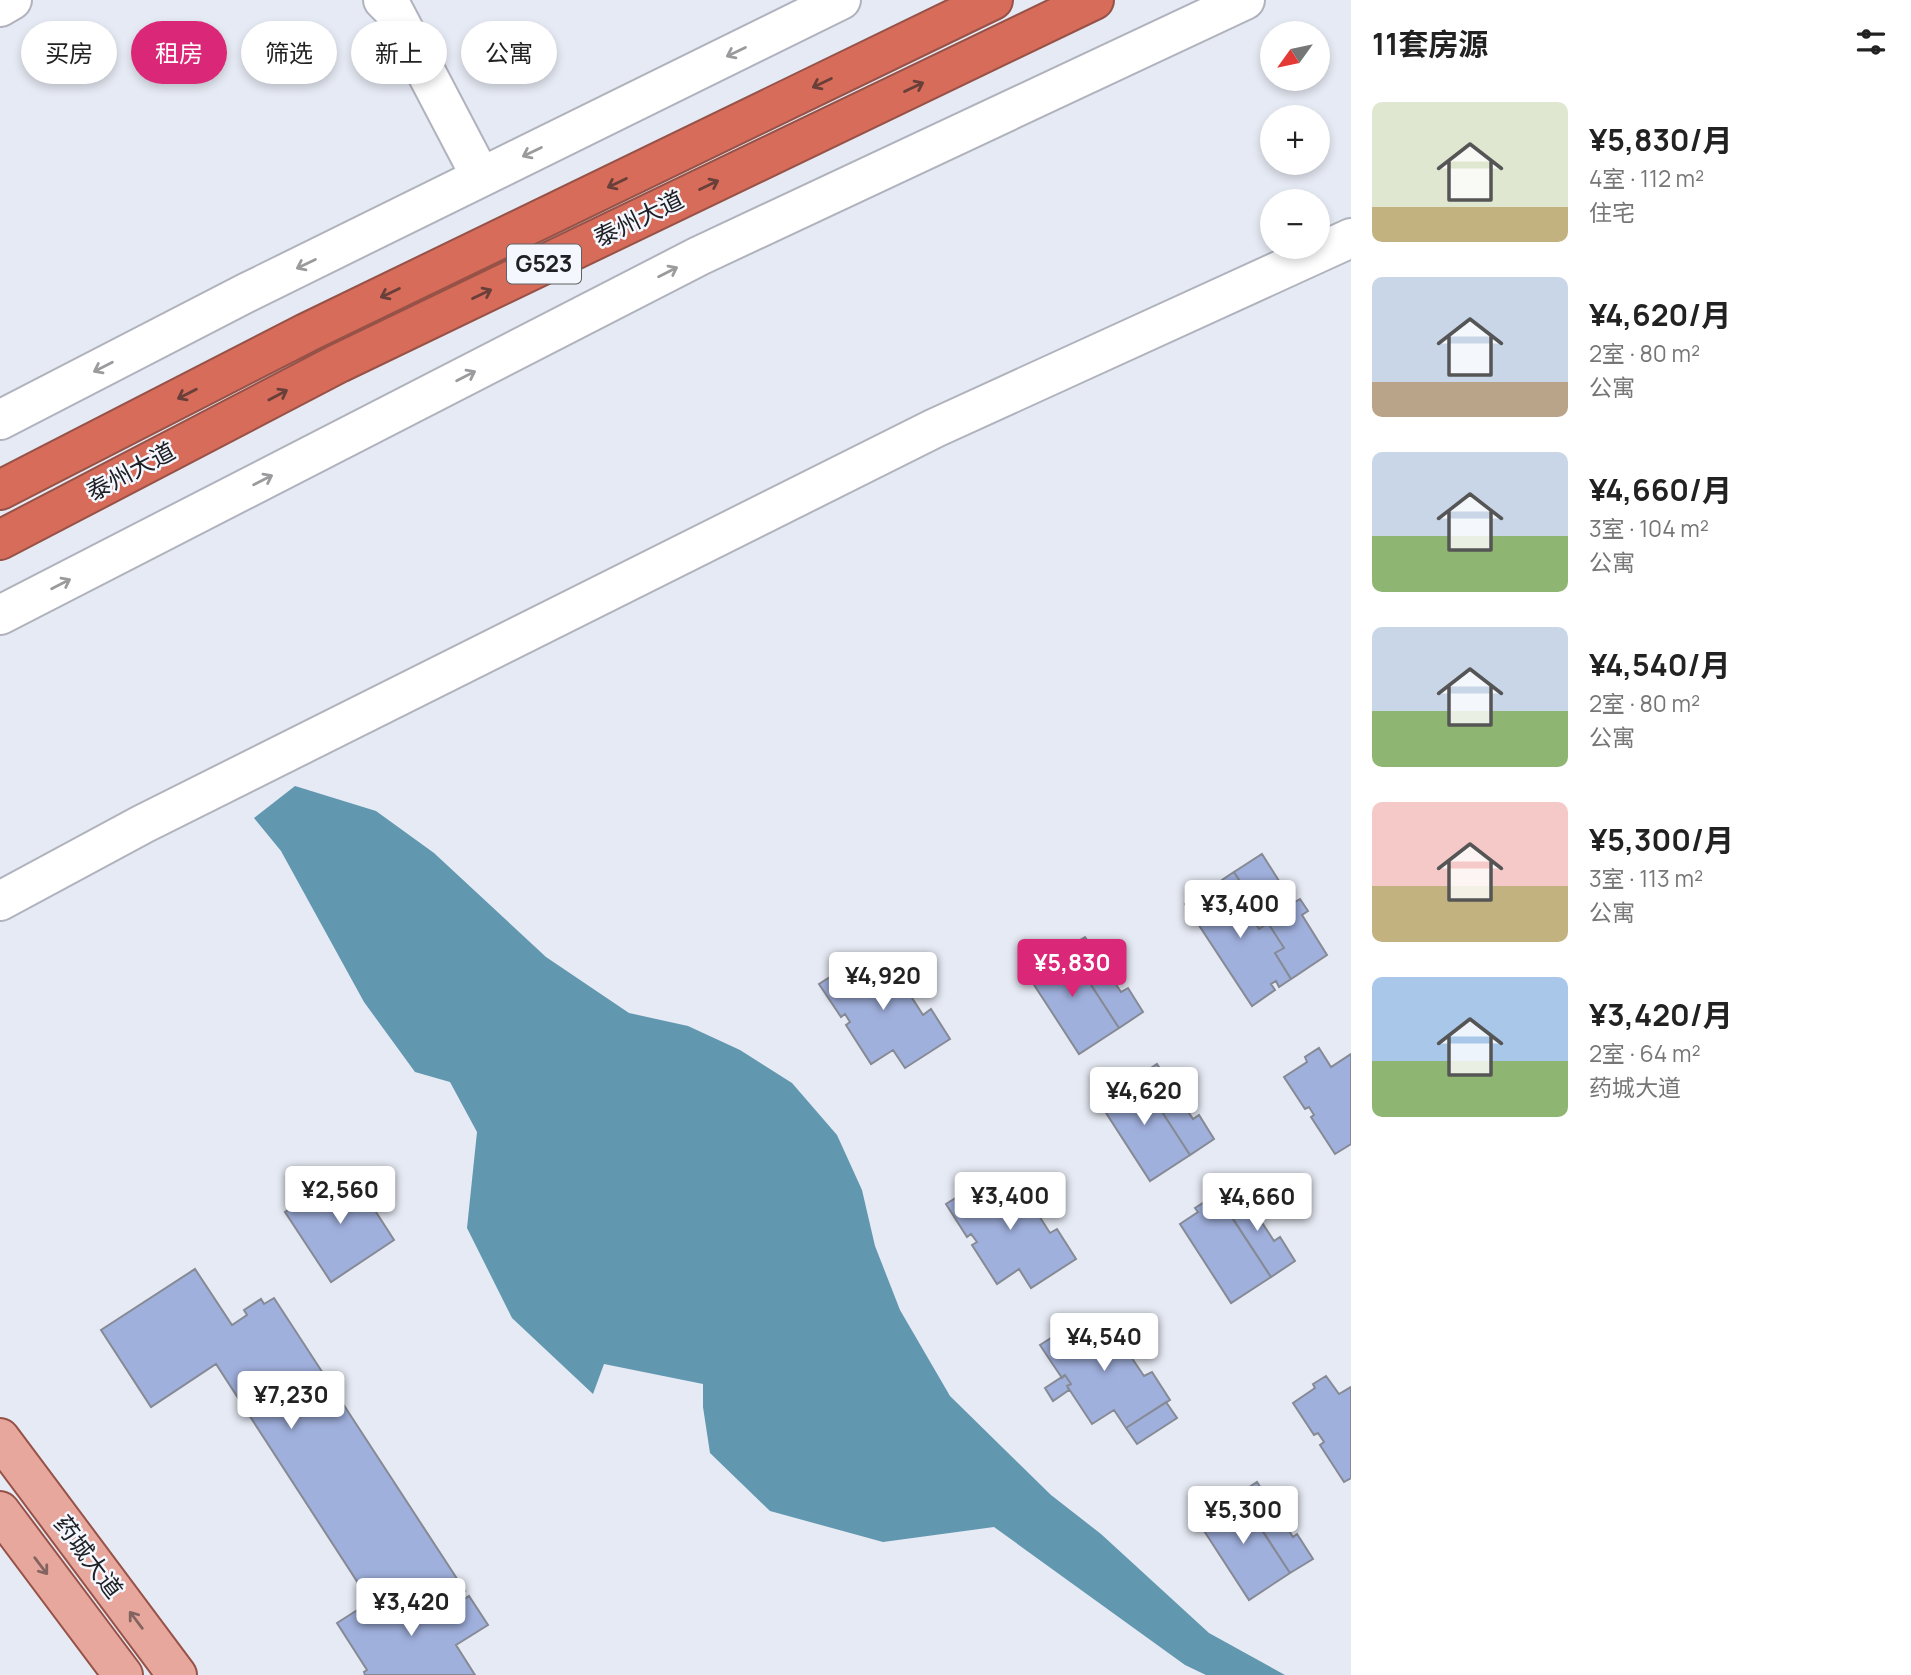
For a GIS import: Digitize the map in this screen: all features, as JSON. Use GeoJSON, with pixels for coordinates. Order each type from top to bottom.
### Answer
{"type":"FeatureCollection","features":[{"type":"Feature","properties":{"kind":"highway","name":"泰州大道"},"geometry":{"type":"LineString","coordinates":[[0,490],[306,333],[993,0]]}},
{"type":"Feature","properties":{"kind":"highway","name":"泰州大道"},"geometry":{"type":"LineString","coordinates":[[0,540],[338,363],[1094,0]]}},
{"type":"Feature","properties":{"kind":"main road","name":"药城大道"},"geometry":{"type":"LineString","coordinates":[[0,1438],[177,1675]]}},
{"type":"Feature","properties":{"kind":"main road","name":"药城大道"},"geometry":{"type":"LineString","coordinates":[[0,1511],[123,1675]]}},
{"type":"Feature","properties":{"kind":"street"},"geometry":{"type":"LineString","coordinates":[[0,7],[12,0]]}},
{"type":"Feature","properties":{"kind":"street"},"geometry":{"type":"LineString","coordinates":[[383,0],[394,11],[481,177]]}},
{"type":"Feature","properties":{"kind":"street"},"geometry":{"type":"LineString","coordinates":[[0,419],[481,177],[841,0]]}},
{"type":"Feature","properties":{"kind":"street"},"geometry":{"type":"LineString","coordinates":[[0,615],[699,256],[1245,0]]}},
{"type":"Feature","properties":{"kind":"street"},"geometry":{"type":"LineString","coordinates":[[0,901],[155,818],[935,428],[1351,237]]}},
{"type":"Feature","properties":{"kind":"water"},"geometry":{"type":"Polygon","coordinates":[[[295,786],[376,811],[434,853],[546,957],[629,1013],[688,1026],[740,1050],[792,1083],[837,1135],[862,1190],[875,1246],[900,1310],[950,1396],[1051,1495],[1101,1534],[1209,1633],[1285,1675],[1206,1675],[1185,1665],[994,1527],[883,1542],[770,1511],[710,1453],[703,1407],[703,1384],[604,1364],[593,1394],[512,1318],[467,1228],[477,1132],[450,1082],[415,1072],[364,1002],[281,851],[254,818],[295,786]]]}},
{"type":"Feature","properties":{"kind":"building"},"geometry":{"type":"Polygon","coordinates":[[[1262,854],[1293,903],[1300,899],[1308,911],[1302,915],[1327,955],[1291,979],[1275,953],[1284,948],[1268,923],[1259,929],[1243,904],[1251,899],[1234,872],[1262,854]]]}},
{"type":"Feature","properties":{"kind":"building"},"geometry":{"type":"Polygon","coordinates":[[[1234,872],[1251,899],[1243,904],[1259,929],[1268,923],[1284,948],[1275,953],[1291,979],[1279,987],[1276,981],[1271,984],[1275,990],[1252,1006],[1185,904],[1208,890],[1212,896],[1226,886],[1222,880],[1234,872]]]}},
{"type":"Feature","properties":{"kind":"building"},"geometry":{"type":"Polygon","coordinates":[[[1085,937],[1121,992],[1128,988],[1143,1012],[1119,1028],[1067,948],[1085,937]]]}},
{"type":"Feature","properties":{"kind":"building"},"geometry":{"type":"Polygon","coordinates":[[[1064,943],[1119,1028],[1079,1054],[1027,974],[1044,963],[1041,958],[1064,943]]]}},
{"type":"Feature","properties":{"kind":"building"},"geometry":{"type":"Polygon","coordinates":[[[896,956],[908,973],[900,979],[923,1015],[931,1009],[950,1039],[905,1068],[893,1050],[871,1064],[846,1025],[850,1022],[845,1014],[841,1017],[819,984],[841,970],[839,966],[854,957],[866,976],[896,956]]]}},
{"type":"Feature","properties":{"kind":"building"},"geometry":{"type":"Polygon","coordinates":[[[1319,1048],[1331,1067],[1351,1054],[1351,1144],[1335,1154],[1311,1117],[1314,1115],[1309,1107],[1305,1109],[1284,1077],[1307,1062],[1305,1057],[1319,1048]]]}},
{"type":"Feature","properties":{"kind":"building"},"geometry":{"type":"Polygon","coordinates":[[[1157,1064],[1193,1119],[1199,1115],[1214,1139],[1190,1155],[1139,1076],[1157,1064]]]}},
{"type":"Feature","properties":{"kind":"building"},"geometry":{"type":"Polygon","coordinates":[[[1136,1072],[1190,1155],[1150,1181],[1099,1102],[1117,1091],[1114,1086],[1136,1072]]]}},
{"type":"Feature","properties":{"kind":"building"},"geometry":{"type":"Polygon","coordinates":[[[349,1170],[394,1240],[331,1282],[285,1212],[349,1170]]]}},
{"type":"Feature","properties":{"kind":"building"},"geometry":{"type":"Polygon","coordinates":[[[981,1175],[993,1193],[1022,1175],[1034,1193],[1027,1197],[1050,1233],[1057,1229],[1076,1259],[1031,1288],[1019,1269],[997,1284],[972,1245],[977,1242],[971,1234],[967,1237],[946,1204],[968,1190],[965,1186],[981,1175]]]}},
{"type":"Feature","properties":{"kind":"building"},"geometry":{"type":"Polygon","coordinates":[[[1238,1186],[1274,1241],[1280,1237],[1295,1261],[1271,1277],[1219,1198],[1238,1186]]]}},
{"type":"Feature","properties":{"kind":"building"},"geometry":{"type":"Polygon","coordinates":[[[1217,1194],[1271,1277],[1231,1303],[1180,1224],[1198,1212],[1195,1208],[1217,1194]]]}},
{"type":"Feature","properties":{"kind":"building"},"geometry":{"type":"Polygon","coordinates":[[[195,1269],[232,1325],[247,1315],[244,1310],[261,1299],[264,1304],[274,1298],[465,1591],[418,1622],[398,1590],[373,1606],[216,1364],[151,1407],[101,1330],[195,1269]]]}},
{"type":"Feature","properties":{"kind":"building"},"geometry":{"type":"Polygon","coordinates":[[[1073,1318],[1087,1338],[1117,1318],[1129,1337],[1121,1342],[1144,1376],[1152,1372],[1170,1400],[1126,1428],[1114,1410],[1092,1424],[1067,1386],[1071,1384],[1065,1375],[1062,1378],[1040,1345],[1062,1331],[1060,1327],[1073,1318]]]}},
{"type":"Feature","properties":{"kind":"building"},"geometry":{"type":"Polygon","coordinates":[[[1065,1375],[1071,1384],[1067,1386],[1069,1390],[1053,1401],[1045,1388],[1065,1375]]]}},
{"type":"Feature","properties":{"kind":"building"},"geometry":{"type":"Polygon","coordinates":[[[1326,1376],[1339,1394],[1351,1387],[1351,1478],[1344,1482],[1320,1445],[1324,1442],[1318,1433],[1314,1435],[1293,1403],[1315,1388],[1313,1384],[1326,1376]]]}},
{"type":"Feature","properties":{"kind":"building"},"geometry":{"type":"Polygon","coordinates":[[[1166,1402],[1177,1418],[1137,1444],[1126,1428],[1166,1402]]]}},
{"type":"Feature","properties":{"kind":"building"},"geometry":{"type":"Polygon","coordinates":[[[1257,1482],[1293,1537],[1297,1534],[1313,1559],[1290,1573],[1239,1494],[1257,1482]]]}},
{"type":"Feature","properties":{"kind":"building"},"geometry":{"type":"Polygon","coordinates":[[[1236,1491],[1290,1573],[1249,1600],[1197,1520],[1236,1491]]]}},
{"type":"Feature","properties":{"kind":"building"},"geometry":{"type":"Polygon","coordinates":[[[398,1590],[418,1622],[432,1613],[436,1618],[469,1596],[488,1625],[456,1645],[475,1675],[365,1675],[367,1670],[337,1623],[370,1602],[373,1606],[398,1590]]]}}]}
